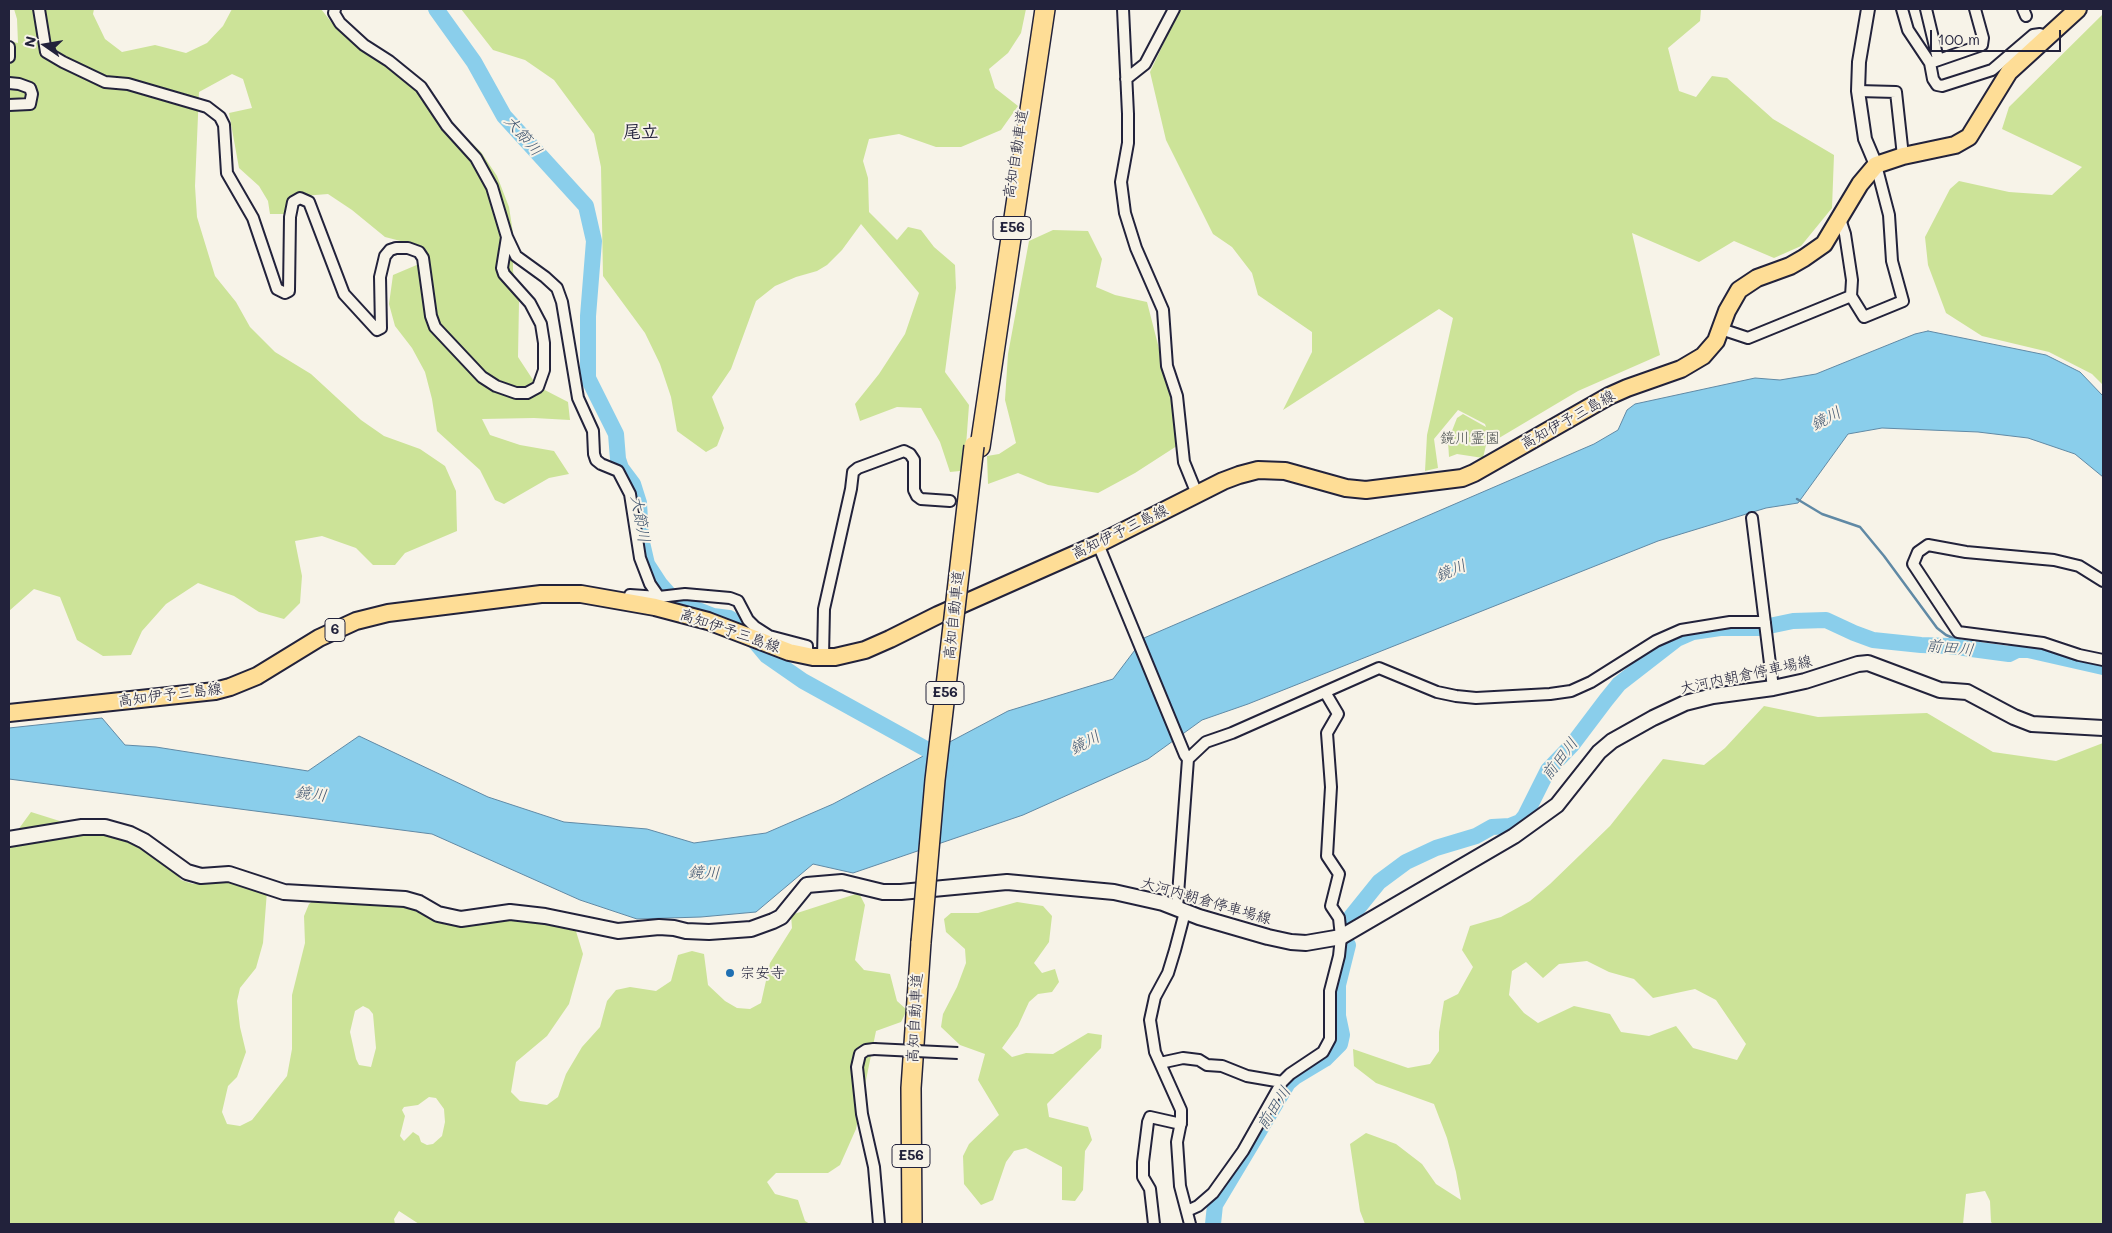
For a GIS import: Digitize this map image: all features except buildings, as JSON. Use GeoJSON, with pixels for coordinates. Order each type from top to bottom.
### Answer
{"type":"FeatureCollection","features":[{"type":"Feature","properties":{"kind":"highway","name":"高知自動車道"},"geometry":{"type":"LineString","coordinates":[[912,1224],[912,1088],[935,780],[996,284],[1038,9]]}},
{"type":"Feature","properties":{"kind":"highway","name":"E56"},"geometry":{"type":"LineString","coordinates":[[977,447],[1045,9]]}},
{"type":"Feature","properties":{"kind":"highway","name":"高知自動車道"},"geometry":{"type":"LineString","coordinates":[[922,1224],[919,1175],[919,1089],[924,942]]}},
{"type":"Feature","properties":{"kind":"main road"},"geometry":{"type":"LineString","coordinates":[[1876,165],[1903,156],[1955,145],[1969,137],[1974,132],[2009,72],[2078,9]]}},
{"type":"Feature","properties":{"kind":"main road","name":"高知伊予三島線"},"geometry":{"type":"LineString","coordinates":[[9,713],[191,695],[230,687],[257,676],[342,626],[356,621],[388,613],[541,594],[581,594],[628,602],[672,603],[708,621],[788,652],[815,657],[835,657],[865,650],[1098,544],[1223,481],[1258,470],[1285,471],[1346,488],[1366,490],[1462,478],[1609,396],[1696,361],[1710,349],[1739,290],[1757,278],[1790,266],[1813,253],[1824,244],[1860,184],[1876,165]]}},
{"type":"Feature","properties":{"kind":"main road","name":"大河内朝倉停車場線"},"geometry":{"type":"LineString","coordinates":[[9,839],[82,827],[105,827],[144,840],[187,872],[202,876],[229,874],[284,892],[405,899],[419,903],[438,914],[461,919],[510,912],[545,916],[618,931],[659,927],[709,932],[751,929],[781,917],[807,885],[842,882],[882,892],[901,892],[1007,882],[1107,891],[1163,903],[1291,942],[1306,943],[1341,937],[1514,836],[1557,805],[1599,752],[1620,736],[1685,702],[1713,696],[1773,688],[1805,681],[1858,664],[1868,663],[1940,690],[1967,692],[2014,717],[2032,724],[2103,728]]}},
{"type":"Feature","properties":{"kind":"street"},"geometry":{"type":"LineString","coordinates":[[39,9],[46,52],[106,82],[128,84],[207,106],[220,117],[224,124],[227,173],[253,218],[277,289],[285,293],[289,291],[290,217],[293,202],[300,198],[309,202],[344,294],[377,330],[381,328],[380,277],[385,256],[390,250],[396,248],[408,248],[419,252],[423,258],[431,316],[435,327],[482,377],[496,386],[527,393],[538,387],[544,370],[544,343],[541,324],[530,303],[504,274],[502,268],[507,237]]}},
{"type":"Feature","properties":{"kind":"street"},"geometry":{"type":"LineString","coordinates":[[335,9],[334,13],[340,22],[364,45],[389,61],[420,87],[447,126],[476,158],[492,187],[507,237],[516,256],[545,276],[557,288],[562,302],[578,398],[593,431],[594,454],[596,460],[601,464],[618,471],[630,494],[640,558],[650,584],[661,596],[672,603],[709,595],[738,601],[748,620],[755,627],[769,636],[806,646],[815,657]]}},
{"type":"Feature","properties":{"kind":"street"},"geometry":{"type":"LineString","coordinates":[[1123,9],[1128,143],[1121,182],[1124,213],[1136,248],[1163,310],[1167,366],[1177,396],[1184,462],[1197,494]]}},
{"type":"Feature","properties":{"kind":"street"},"geometry":{"type":"LineString","coordinates":[[1126,79],[1145,64],[1174,9]]}},
{"type":"Feature","properties":{"kind":"street"},"geometry":{"type":"LineString","coordinates":[[1840,219],[1845,234],[1852,280],[1850,296],[1864,317],[1902,301],[1892,261],[1889,215],[1876,165],[1865,138],[1858,92],[1859,62],[1868,9]]}},
{"type":"Feature","properties":{"kind":"street"},"geometry":{"type":"LineString","coordinates":[[1902,9],[1908,30],[1934,61]]}},
{"type":"Feature","properties":{"kind":"street"},"geometry":{"type":"LineString","coordinates":[[1926,9],[1934,61],[1933,79],[1937,85],[1942,86],[1992,70],[2033,35],[2040,34],[2046,37]]}},
{"type":"Feature","properties":{"kind":"street"},"geometry":{"type":"LineString","coordinates":[[1934,61],[1982,45],[1983,38],[1975,9]]}},
{"type":"Feature","properties":{"kind":"street"},"geometry":{"type":"LineString","coordinates":[[9,47],[9,57]]}},
{"type":"Feature","properties":{"kind":"street"},"geometry":{"type":"LineString","coordinates":[[9,83],[30,88],[32,94],[30,104],[9,105]]}},
{"type":"Feature","properties":{"kind":"street"},"geometry":{"type":"LineString","coordinates":[[1858,92],[1896,92],[1903,156]]}},
{"type":"Feature","properties":{"kind":"street"},"geometry":{"type":"LineString","coordinates":[[1721,329],[1748,338],[1850,296]]}},
{"type":"Feature","properties":{"kind":"street"},"geometry":{"type":"LineString","coordinates":[[815,657],[853,472],[858,468],[904,452],[910,454],[914,460],[914,490],[917,496],[921,499],[950,501]]}},
{"type":"Feature","properties":{"kind":"street"},"geometry":{"type":"LineString","coordinates":[[1752,518],[1773,688]]}},
{"type":"Feature","properties":{"kind":"street"},"geometry":{"type":"LineString","coordinates":[[1098,544],[1186,757],[1181,910],[1175,950],[1168,973],[1155,996],[1150,1020],[1154,1052],[1181,1110],[1181,1124],[1177,1142],[1180,1186],[1190,1224]]}},
{"type":"Feature","properties":{"kind":"street"},"geometry":{"type":"LineString","coordinates":[[2103,582],[2079,566],[2054,560],[1966,552],[1928,545],[1918,552],[1913,564],[1958,632],[2042,643],[2079,655],[2103,660]]}},
{"type":"Feature","properties":{"kind":"street"},"geometry":{"type":"LineString","coordinates":[[628,602],[630,595],[661,596]]}},
{"type":"Feature","properties":{"kind":"street"},"geometry":{"type":"LineString","coordinates":[[1186,757],[1206,742],[1232,733],[1379,668],[1437,692],[1456,696],[1476,698],[1506,697],[1571,691],[1592,682],[1656,641],[1681,630],[1730,622],[1764,622]]}},
{"type":"Feature","properties":{"kind":"street"},"geometry":{"type":"LineString","coordinates":[[1187,1211],[1198,1206],[1213,1193],[1243,1151],[1282,1082],[1290,1074],[1323,1052],[1328,1045],[1331,1029],[1331,982],[1339,956],[1341,937],[1339,918],[1331,906],[1339,874],[1327,856],[1331,787],[1327,733],[1338,714],[1325,692]]}},
{"type":"Feature","properties":{"kind":"street"},"geometry":{"type":"LineString","coordinates":[[879,1224],[874,1167],[862,1114],[857,1067],[860,1054],[866,1050],[874,1049],[958,1053]]}},
{"type":"Feature","properties":{"kind":"street"},"geometry":{"type":"LineString","coordinates":[[1160,1063],[1183,1058],[1199,1060],[1207,1065],[1222,1066],[1247,1076],[1282,1082]]}},
{"type":"Feature","properties":{"kind":"street"},"geometry":{"type":"LineString","coordinates":[[1154,1224],[1150,1189],[1144,1177],[1143,1162],[1148,1122],[1150,1116],[1181,1124]]}},
{"type":"Feature","properties":{"kind":"green space"},"geometry":{"type":"Polygon","coordinates":[[[14,9],[94,9],[93,14],[105,39],[122,52],[155,45],[186,53],[207,43],[223,26],[232,9],[321,9],[332,23],[396,66],[414,87],[481,152],[497,176],[509,207],[513,233],[513,271],[519,302],[518,357],[537,386],[568,402],[570,420],[534,418],[482,419],[490,435],[520,445],[554,451],[569,474],[549,478],[504,504],[495,500],[480,470],[437,431],[425,372],[412,348],[395,326],[389,304],[393,275],[419,264],[420,246],[385,237],[352,210],[328,194],[303,196],[286,214],[270,214],[268,201],[259,186],[239,168],[229,113],[252,108],[243,79],[232,74],[199,92],[195,186],[197,217],[215,276],[236,302],[250,327],[275,352],[311,374],[361,420],[384,436],[420,449],[445,466],[456,491],[457,531],[405,553],[395,565],[373,565],[356,548],[322,536],[295,541],[302,576],[300,603],[284,619],[259,612],[234,596],[198,583],[166,604],[142,631],[131,655],[103,656],[77,640],[60,597],[34,589],[9,611],[9,41],[18,43],[17,19],[14,9]]]}},
{"type":"Feature","properties":{"kind":"green space"},"geometry":{"type":"Polygon","coordinates":[[[461,9],[1026,9],[1021,33],[1008,53],[989,69],[995,88],[1018,106],[1001,130],[961,147],[936,147],[899,134],[869,139],[863,161],[868,178],[869,212],[897,240],[908,227],[921,230],[934,247],[955,265],[956,288],[945,372],[969,405],[966,446],[960,471],[950,472],[940,442],[921,408],[897,407],[860,421],[855,404],[879,374],[905,334],[919,293],[861,224],[842,250],[827,265],[817,271],[775,286],[756,301],[731,369],[712,397],[724,428],[717,446],[706,452],[677,431],[671,397],[660,364],[645,333],[603,276],[601,167],[594,134],[554,80],[525,60],[493,50],[461,9]]]}},
{"type":"Feature","properties":{"kind":"green space","name":"鏡川霊園"},"geometry":{"type":"Polygon","coordinates":[[[1180,9],[1701,9],[1700,21],[1668,48],[1679,91],[1696,97],[1712,76],[1727,78],[1773,119],[1834,155],[1832,208],[1801,246],[1774,258],[1734,241],[1699,262],[1632,233],[1660,355],[1578,391],[1494,441],[1489,432],[1483,458],[1457,454],[1449,457],[1448,441],[1457,418],[1463,414],[1486,427],[1485,424],[1458,410],[1434,439],[1438,468],[1425,471],[1427,435],[1453,318],[1439,309],[1283,410],[1312,352],[1312,332],[1258,295],[1252,273],[1232,247],[1213,234],[1166,140],[1150,72],[1180,9]]]}},
{"type":"Feature","properties":{"kind":"green space"},"geometry":{"type":"Polygon","coordinates":[[[2103,14],[2103,385],[2092,374],[2049,352],[1982,336],[1946,313],[1928,265],[1925,237],[1950,189],[1959,181],[2009,192],[2052,195],[2082,167],[2002,129],[2009,107],[2103,14]]]}},
{"type":"Feature","properties":{"kind":"green space"},"geometry":{"type":"Polygon","coordinates":[[[1053,230],[1088,231],[1102,259],[1096,287],[1115,295],[1147,302],[1183,442],[1135,473],[1098,493],[1048,485],[1018,473],[988,484],[987,456],[999,454],[1016,443],[1005,400],[1008,354],[1029,241],[1053,230]]]}},
{"type":"Feature","properties":{"kind":"green space"},"geometry":{"type":"Polygon","coordinates":[[[1764,706],[1818,717],[1927,713],[1993,752],[2056,761],[2103,743],[2103,1224],[1993,1224],[1991,1222],[1990,1201],[1985,1191],[1966,1194],[1963,1224],[1365,1224],[1360,1211],[1350,1144],[1366,1133],[1396,1144],[1422,1164],[1436,1184],[1461,1200],[1447,1138],[1434,1104],[1376,1083],[1354,1066],[1353,1049],[1408,1068],[1430,1064],[1439,1051],[1439,1032],[1444,1001],[1458,994],[1473,967],[1462,950],[1470,926],[1501,917],[1530,901],[1550,884],[1610,826],[1663,759],[1704,765],[1725,748],[1764,706]],[[1587,961],[1559,964],[1543,978],[1526,962],[1512,971],[1509,995],[1524,1013],[1538,1023],[1574,1006],[1610,1014],[1621,1032],[1649,1036],[1676,1026],[1693,1048],[1737,1060],[1746,1044],[1716,1000],[1695,989],[1653,998],[1634,979],[1609,972],[1587,961]]]}},
{"type":"Feature","properties":{"kind":"green space"},"geometry":{"type":"Polygon","coordinates":[[[31,812],[82,828],[110,828],[166,858],[181,880],[193,884],[234,879],[267,891],[263,943],[256,968],[240,988],[237,1001],[240,1027],[246,1052],[237,1077],[228,1086],[222,1112],[227,1124],[240,1126],[252,1120],[287,1076],[292,1049],[292,995],[305,943],[304,916],[309,904],[320,895],[373,906],[413,900],[439,906],[444,917],[457,919],[511,903],[575,928],[583,954],[569,1004],[547,1036],[516,1062],[511,1092],[520,1101],[547,1105],[558,1097],[566,1074],[582,1047],[600,1027],[607,1001],[616,990],[630,987],[656,991],[671,981],[678,955],[692,951],[704,954],[708,985],[725,1001],[737,1008],[750,1009],[761,1003],[770,963],[792,928],[791,915],[859,893],[865,905],[855,960],[864,970],[890,974],[897,1001],[907,1010],[901,1022],[876,1031],[856,1129],[840,1165],[828,1173],[776,1173],[767,1182],[775,1194],[798,1200],[805,1221],[810,1224],[419,1224],[399,1211],[394,1219],[395,1224],[9,1224],[9,835],[15,834],[31,812]],[[363,1006],[355,1011],[350,1032],[359,1065],[371,1067],[376,1048],[373,1014],[363,1006]],[[429,1097],[418,1105],[404,1107],[402,1110],[405,1116],[400,1136],[404,1141],[413,1132],[419,1136],[421,1142],[427,1145],[433,1144],[442,1136],[445,1122],[444,1109],[436,1098],[429,1097]]]}},
{"type":"Feature","properties":{"kind":"green space"},"geometry":{"type":"Polygon","coordinates":[[[1017,902],[1043,906],[1052,916],[1049,942],[1034,963],[1042,973],[1055,969],[1059,982],[1052,992],[1038,994],[1029,1002],[1018,1026],[1002,1048],[1012,1057],[1026,1053],[1053,1054],[1088,1033],[1102,1035],[1101,1048],[1047,1104],[1049,1117],[1088,1127],[1092,1140],[1085,1151],[1083,1190],[1075,1201],[1062,1200],[1062,1167],[1026,1148],[1014,1151],[1006,1162],[993,1200],[981,1205],[964,1184],[963,1156],[969,1144],[999,1115],[978,1080],[985,1054],[960,1045],[941,1027],[943,1014],[957,987],[966,963],[965,949],[946,932],[944,919],[951,913],[978,913],[1017,902]]]}},
{"type":"Feature","properties":{"kind":"water","name":"鏡川"},"geometry":{"type":"Polygon","coordinates":[[[1928,331],[2046,355],[2080,372],[2103,396],[2103,477],[2075,454],[2028,438],[1978,432],[1882,428],[1848,434],[1798,503],[1766,508],[1658,541],[1248,704],[1202,720],[1148,759],[1023,815],[853,873],[813,864],[756,912],[701,917],[637,919],[580,900],[432,834],[9,779],[9,728],[102,718],[125,745],[156,747],[308,771],[359,736],[488,797],[564,822],[647,829],[694,843],[766,833],[833,804],[1008,711],[1113,679],[1144,638],[1594,444],[1618,430],[1627,410],[1635,404],[1755,378],[1780,380],[1816,374],[1915,334],[1928,331]]]}},
{"type":"Feature","properties":{"kind":"waterway","name":"大節川"},"geometry":{"type":"LineString","coordinates":[[436,9],[474,62],[504,116],[586,206],[594,241],[588,316],[588,378],[616,434],[618,459],[621,468],[633,484],[639,503],[641,538],[647,564],[660,584],[675,601],[713,616],[729,618],[741,625],[767,656],[803,681],[926,749],[946,763]]}},
{"type":"Feature","properties":{"kind":"waterway"},"geometry":{"type":"LineString","coordinates":[[1797,499],[1822,514],[1860,527],[1884,556],[1937,628],[1946,635],[1965,643],[2017,650]]}},
{"type":"Feature","properties":{"kind":"waterway","name":"前田川"},"geometry":{"type":"LineString","coordinates":[[1769,626],[1793,621],[1826,620],[1873,640],[1949,646],[2009,654],[2017,650],[2028,650],[2103,667]]}},
{"type":"Feature","properties":{"kind":"waterway","name":"前田川"},"geometry":{"type":"LineString","coordinates":[[1348,925],[1350,918],[1379,882],[1406,862],[1436,848],[1476,836],[1492,827],[1510,826],[1520,822],[1525,816],[1548,770],[1572,745],[1619,684],[1677,639],[1693,632],[1720,628],[1761,628]]}},
{"type":"Feature","properties":{"kind":"waterway","name":"前田川"},"geometry":{"type":"LineString","coordinates":[[1213,1224],[1215,1205],[1288,1083],[1325,1059],[1340,1044],[1342,1035],[1338,1016],[1338,985],[1348,945]]}},
{"type":"Feature","properties":{"kind":"place","name":"宗安寺"},"geometry":{"type":"Point","coordinates":[730,973]}},
{"type":"Feature","properties":{"kind":"district","name":"尾立"},"geometry":{"type":"Point","coordinates":[641,132]}}]}
